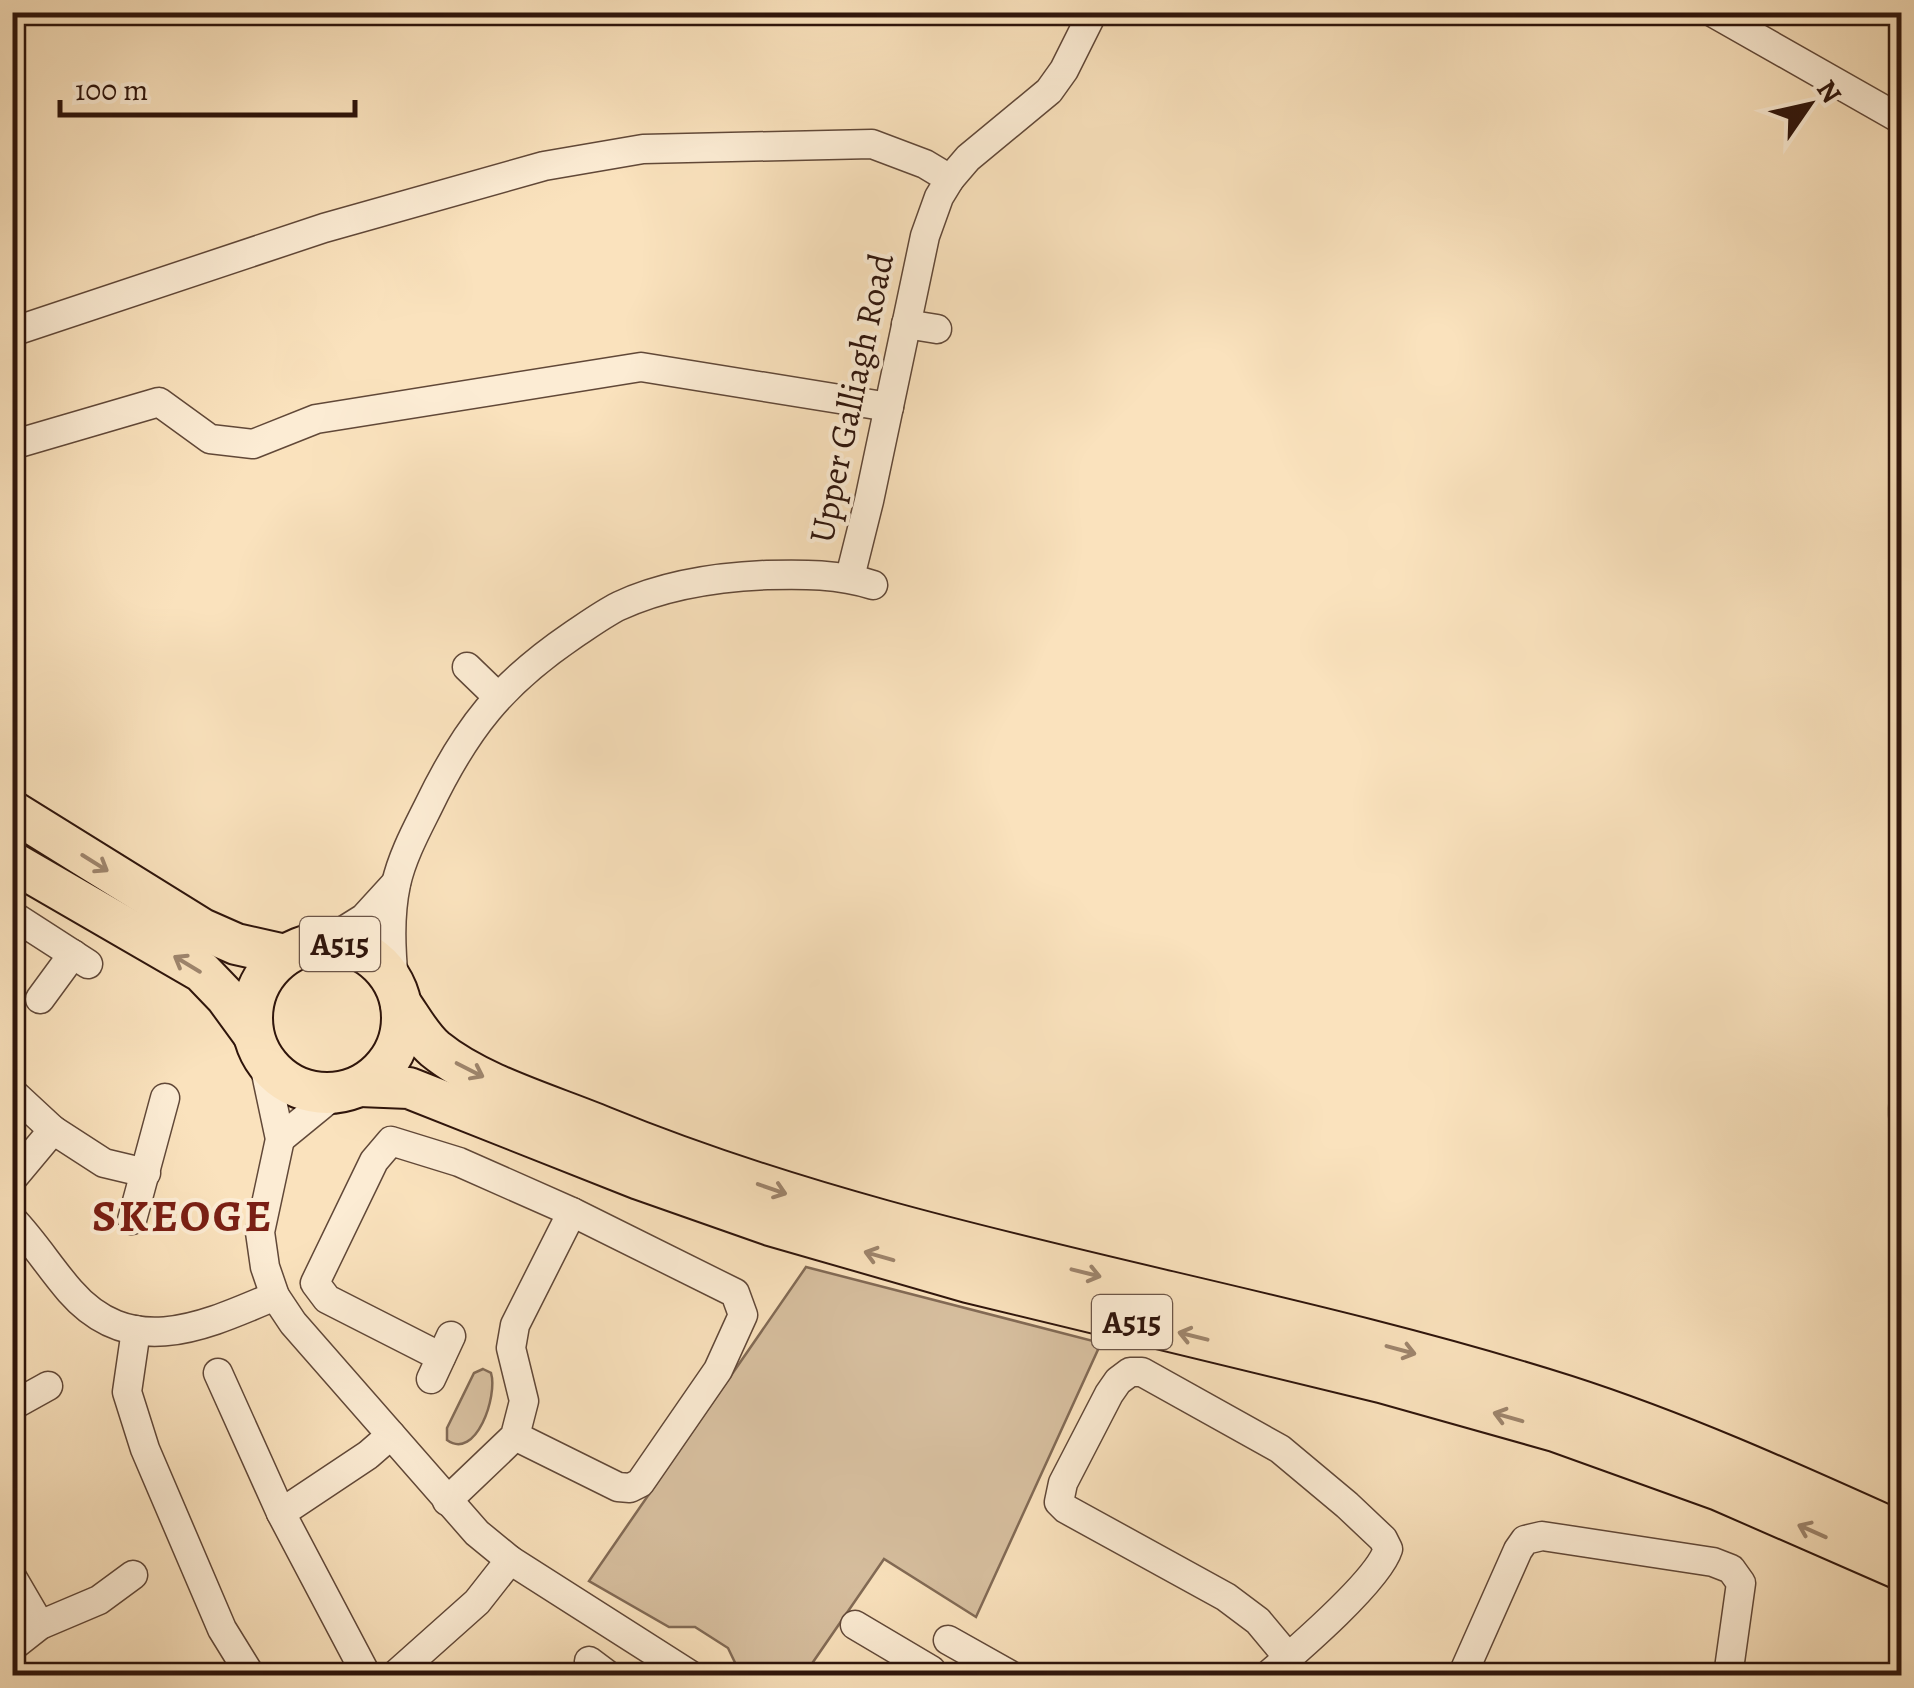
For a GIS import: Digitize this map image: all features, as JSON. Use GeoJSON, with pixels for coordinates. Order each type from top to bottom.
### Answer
{"type":"FeatureCollection","features":[{"type":"Feature","properties":{"kind":"highway","name":"A515"},"geometry":{"type":"LineString","coordinates":[[12,811],[202,929],[236,944],[285,955]]}},
{"type":"Feature","properties":{"kind":"highway","name":"A515"},"geometry":{"type":"LineString","coordinates":[[12,862],[202,972],[226,996],[277,1075],[294,1086],[314,1093],[409,1088],[639,1179],[770,1225],[968,1282],[1381,1382],[1556,1431],[1719,1490],[1902,1570]]}},
{"type":"Feature","properties":{"kind":"highway","name":"A515"},"geometry":{"type":"LineString","coordinates":[[258,1047],[252,1012],[257,990],[268,970],[285,955],[304,946],[324,942],[345,945],[364,952],[382,966],[432,1046],[462,1068],[690,1160],[782,1193],[984,1249],[1394,1348],[1566,1396],[1732,1456],[1902,1533]]}},
{"type":"Feature","properties":{"kind":"highway","name":"A515"},"geometry":{"type":"LineString","coordinates":[[348,1090],[380,1072],[395,1052],[402,1028],[398,993]]}},
{"type":"Feature","properties":{"kind":"street","name":"Upper Galliagh Road"},"geometry":{"type":"LineString","coordinates":[[398,993],[390,936],[396,884],[412,840],[447,767],[498,696],[540,658],[618,606],[704,581],[745,576],[862,581],[889,407],[925,236],[939,197],[968,158],[1049,91],[1093,12]]}},
{"type":"Feature","properties":{"kind":"street"},"geometry":{"type":"LineString","coordinates":[[1712,12],[1902,120]]}},
{"type":"Feature","properties":{"kind":"street"},"geometry":{"type":"LineString","coordinates":[[12,332],[324,228],[544,166],[643,149],[872,144],[925,164],[950,179]]}},
{"type":"Feature","properties":{"kind":"street"},"geometry":{"type":"LineString","coordinates":[[906,324],[936,329]]}},
{"type":"Feature","properties":{"kind":"street"},"geometry":{"type":"LineString","coordinates":[[12,445],[159,402],[210,439],[253,444],[316,419],[640,367],[889,407]]}},
{"type":"Feature","properties":{"kind":"street"},"geometry":{"type":"LineString","coordinates":[[466,667],[498,696]]}},
{"type":"Feature","properties":{"kind":"street","name":"Upper Galliagh Road"},"geometry":{"type":"LineString","coordinates":[[324,942],[364,918],[396,884]]}},
{"type":"Feature","properties":{"kind":"street"},"geometry":{"type":"LineString","coordinates":[[12,915],[81,959],[40,998]]}},
{"type":"Feature","properties":{"kind":"street"},"geometry":{"type":"LineString","coordinates":[[258,1047],[280,1138],[260,1232],[265,1267],[275,1296],[304,1340],[478,1533],[510,1560],[692,1676]]}},
{"type":"Feature","properties":{"kind":"street"},"geometry":{"type":"LineString","coordinates":[[280,1138],[348,1090]]}},
{"type":"Feature","properties":{"kind":"street"},"geometry":{"type":"LineString","coordinates":[[12,1092],[53,1130],[104,1163],[146,1173]]}},
{"type":"Feature","properties":{"kind":"street"},"geometry":{"type":"LineString","coordinates":[[132,1220],[165,1098]]}},
{"type":"Feature","properties":{"kind":"street"},"geometry":{"type":"LineString","coordinates":[[12,1179],[53,1130]]}},
{"type":"Feature","properties":{"kind":"street"},"geometry":{"type":"LineString","coordinates":[[441,1357],[327,1299],[314,1283],[374,1161],[391,1141],[459,1162],[572,1212],[735,1293],[743,1315],[718,1370],[640,1483],[630,1488],[618,1487],[515,1436]]}},
{"type":"Feature","properties":{"kind":"street"},"geometry":{"type":"LineString","coordinates":[[447,1500],[515,1436],[524,1401],[511,1348],[515,1325],[572,1212]]}},
{"type":"Feature","properties":{"kind":"street"},"geometry":{"type":"LineString","coordinates":[[12,1219],[72,1293],[104,1322],[156,1334],[207,1325],[275,1296]]}},
{"type":"Feature","properties":{"kind":"street"},"geometry":{"type":"LineString","coordinates":[[136,1330],[127,1392],[145,1450],[222,1629],[251,1676]]}},
{"type":"Feature","properties":{"kind":"street"},"geometry":{"type":"LineString","coordinates":[[1130,1372],[1142,1372],[1280,1449],[1383,1539],[1388,1548],[1385,1560],[1278,1666],[1258,1621],[1226,1597],[1059,1502],[1063,1483],[1109,1394],[1130,1372]]}},
{"type":"Feature","properties":{"kind":"street"},"geometry":{"type":"LineString","coordinates":[[231,1383],[281,1513],[367,1676]]}},
{"type":"Feature","properties":{"kind":"street"},"geometry":{"type":"LineString","coordinates":[[12,1406],[48,1386]]}},
{"type":"Feature","properties":{"kind":"street"},"geometry":{"type":"LineString","coordinates":[[281,1513],[390,1436]]}},
{"type":"Feature","properties":{"kind":"street"},"geometry":{"type":"LineString","coordinates":[[1462,1676],[1518,1550],[1526,1540],[1542,1536],[1696,1560],[1731,1570],[1741,1583],[1741,1596],[1728,1676]]}},
{"type":"Feature","properties":{"kind":"street"},"geometry":{"type":"LineString","coordinates":[[394,1676],[477,1602],[510,1560]]}},
{"type":"Feature","properties":{"kind":"street"},"geometry":{"type":"LineString","coordinates":[[12,1646],[40,1624],[99,1600],[133,1574]]}},
{"type":"Feature","properties":{"kind":"street"},"geometry":{"type":"LineString","coordinates":[[12,1577],[40,1624]]}},
{"type":"Feature","properties":{"kind":"street"},"geometry":{"type":"LineString","coordinates":[[855,1625],[930,1673],[953,1631],[1012,1676]]}},
{"type":"Feature","properties":{"kind":"shaded area"},"geometry":{"type":"Polygon","coordinates":[[[1901,1046],[1901,1170],[1891,1137],[1889,1108],[1901,1046]]]}},
{"type":"Feature","properties":{"kind":"shaded area"},"geometry":{"type":"Polygon","coordinates":[[[806,1267],[1101,1343],[976,1617],[884,1559],[811,1665],[827,1675],[741,1675],[728,1648],[695,1627],[669,1627],[589,1581],[806,1267]]]}},
{"type":"Feature","properties":{"kind":"shaded area"},"geometry":{"type":"Polygon","coordinates":[[[483,1369],[491,1373],[492,1383],[482,1423],[467,1442],[447,1440],[447,1428],[474,1373],[483,1369]]]}},
{"type":"Feature","properties":{"kind":"district","name":"SKEOGE"},"geometry":{"type":"Point","coordinates":[183,1216]}}]}
